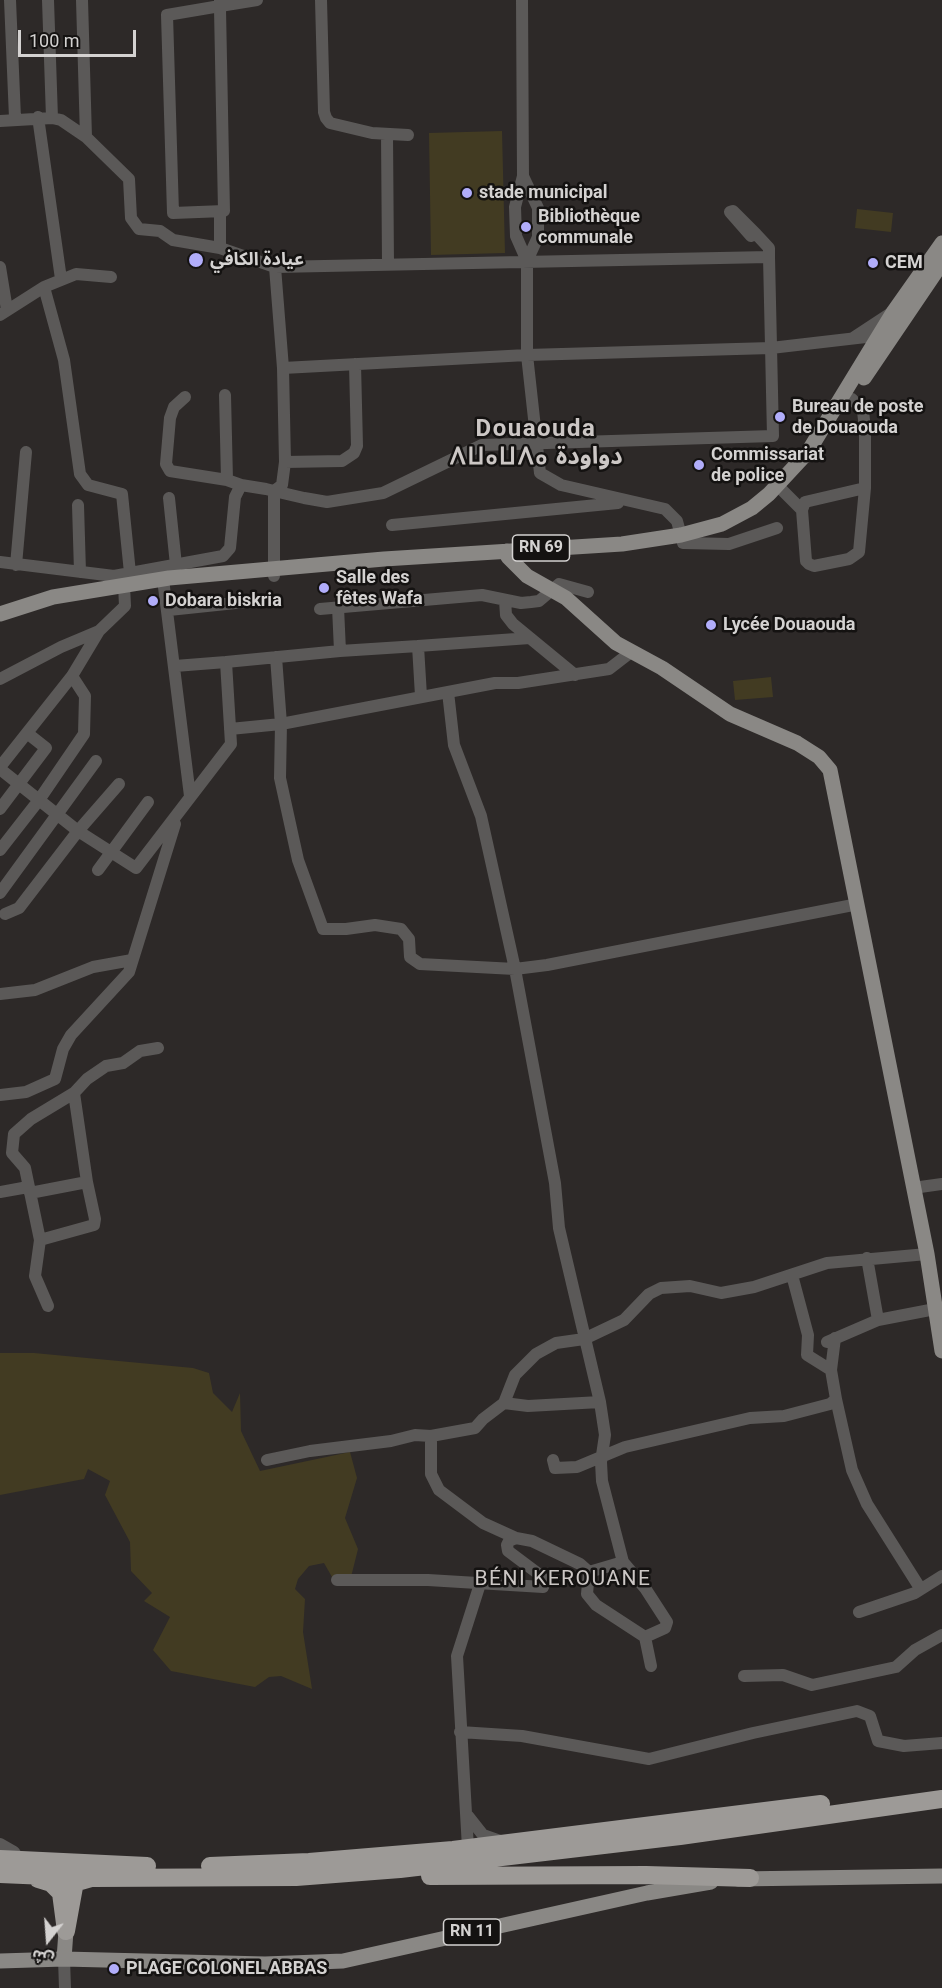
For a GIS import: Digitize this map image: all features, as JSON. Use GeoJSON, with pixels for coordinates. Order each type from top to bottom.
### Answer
{"type":"FeatureCollection","features":[{"type":"Feature","properties":{"kind":"highway"},"geometry":{"type":"LineString","coordinates":[[0,1859],[169,1867],[309,1862],[468,1848],[942,1787]]}},
{"type":"Feature","properties":{"kind":"highway"},"geometry":{"type":"LineString","coordinates":[[296,1877],[480,1860],[942,1799]]}},
{"type":"Feature","properties":{"kind":"highway"},"geometry":{"type":"LineString","coordinates":[[0,1876],[93,1878],[646,1875],[750,1878]]}},
{"type":"Feature","properties":{"kind":"highway"},"geometry":{"type":"LineString","coordinates":[[0,1876],[33,1878],[51,1882],[61,1893],[66,1931]]}},
{"type":"Feature","properties":{"kind":"highway"},"geometry":{"type":"LineString","coordinates":[[66,1931],[74,1887],[77,1882],[93,1878]]}},
{"type":"Feature","properties":{"kind":"main road","name":"RN 69"},"geometry":{"type":"LineString","coordinates":[[0,614],[53,597],[121,584],[164,583],[507,554],[625,553],[682,539],[734,519],[782,488],[813,458],[852,399],[894,311],[942,243]]}},
{"type":"Feature","properties":{"kind":"main road","name":"RN 69"},"geometry":{"type":"LineString","coordinates":[[782,488],[823,430],[877,344],[894,333],[942,262]]}},
{"type":"Feature","properties":{"kind":"main road"},"geometry":{"type":"LineString","coordinates":[[507,554],[527,576],[566,598],[603,633],[662,668],[730,714],[797,742],[819,757],[830,770],[927,1254],[942,1351]]}},
{"type":"Feature","properties":{"kind":"main road","name":"RN 69"},"geometry":{"type":"LineString","coordinates":[[0,622],[121,584]]}},
{"type":"Feature","properties":{"kind":"main road","name":"RN 11"},"geometry":{"type":"LineString","coordinates":[[0,1960],[64,1959],[265,1964],[343,1961],[647,1893],[750,1878],[942,1876]]}},
{"type":"Feature","properties":{"kind":"main road"},"geometry":{"type":"LineString","coordinates":[[64,1959],[66,1931]]}},
{"type":"Feature","properties":{"kind":"street"},"geometry":{"type":"LineString","coordinates":[[10,0],[15,118]]}},
{"type":"Feature","properties":{"kind":"street"},"geometry":{"type":"LineString","coordinates":[[48,0],[52,118]]}},
{"type":"Feature","properties":{"kind":"street"},"geometry":{"type":"LineString","coordinates":[[82,0],[86,137]]}},
{"type":"Feature","properties":{"kind":"street"},"geometry":{"type":"LineString","coordinates":[[220,3],[224,211],[173,213],[166,15],[220,3],[257,0]]}},
{"type":"Feature","properties":{"kind":"street"},"geometry":{"type":"LineString","coordinates":[[321,0],[326,118],[330,123],[387,135],[408,135]]}},
{"type":"Feature","properties":{"kind":"street"},"geometry":{"type":"LineString","coordinates":[[522,0],[523,176],[514,207],[518,244],[527,261]]}},
{"type":"Feature","properties":{"kind":"street"},"geometry":{"type":"LineString","coordinates":[[38,117],[61,279]]}},
{"type":"Feature","properties":{"kind":"street"},"geometry":{"type":"LineString","coordinates":[[0,121],[15,118],[52,118],[61,120],[86,137],[129,180],[131,218],[139,229],[159,231],[173,240],[220,248],[275,267],[769,257]]}},
{"type":"Feature","properties":{"kind":"street"},"geometry":{"type":"LineString","coordinates":[[387,135],[388,264]]}},
{"type":"Feature","properties":{"kind":"street"},"geometry":{"type":"LineString","coordinates":[[523,176],[538,208],[538,237],[527,261],[527,356],[540,473],[552,482],[665,509],[677,521],[682,539],[729,544],[777,528]]}},
{"type":"Feature","properties":{"kind":"street"},"geometry":{"type":"LineString","coordinates":[[220,211],[220,248]]}},
{"type":"Feature","properties":{"kind":"street"},"geometry":{"type":"LineString","coordinates":[[185,397],[174,407],[170,418],[166,464],[170,471],[227,480],[241,485],[327,502],[383,493],[482,445],[773,436],[769,248],[756,234]]}},
{"type":"Feature","properties":{"kind":"street"},"geometry":{"type":"LineString","coordinates":[[0,267],[3,313],[44,287],[75,274],[111,277]]}},
{"type":"Feature","properties":{"kind":"street"},"geometry":{"type":"LineString","coordinates":[[274,490],[282,486],[285,462],[283,368],[275,267]]}},
{"type":"Feature","properties":{"kind":"street"},"geometry":{"type":"LineString","coordinates":[[44,287],[64,360],[80,474],[88,486],[122,494],[121,584],[125,606],[99,631],[72,676],[0,768],[78,831],[112,850],[136,868],[231,744],[226,662]]}},
{"type":"Feature","properties":{"kind":"street"},"geometry":{"type":"LineString","coordinates":[[846,340],[894,311]]}},
{"type":"Feature","properties":{"kind":"street"},"geometry":{"type":"LineString","coordinates":[[283,368],[527,356],[771,348],[846,340],[877,344]]}},
{"type":"Feature","properties":{"kind":"street"},"geometry":{"type":"LineString","coordinates":[[285,462],[342,461],[354,453],[357,446],[355,364]]}},
{"type":"Feature","properties":{"kind":"street"},"geometry":{"type":"LineString","coordinates":[[225,395],[227,480]]}},
{"type":"Feature","properties":{"kind":"street"},"geometry":{"type":"LineString","coordinates":[[852,399],[862,411],[865,488],[859,552],[852,558],[814,566],[807,562],[802,510],[808,499],[865,488]]}},
{"type":"Feature","properties":{"kind":"street"},"geometry":{"type":"LineString","coordinates":[[16,565],[26,452]]}},
{"type":"Feature","properties":{"kind":"street"},"geometry":{"type":"LineString","coordinates":[[283,478],[287,486],[304,498]]}},
{"type":"Feature","properties":{"kind":"street"},"geometry":{"type":"LineString","coordinates":[[0,562],[80,572],[121,584],[176,565],[228,554],[235,497],[241,485]]}},
{"type":"Feature","properties":{"kind":"street"},"geometry":{"type":"LineString","coordinates":[[782,488],[802,510]]}},
{"type":"Feature","properties":{"kind":"street"},"geometry":{"type":"LineString","coordinates":[[274,490],[274,573]]}},
{"type":"Feature","properties":{"kind":"street"},"geometry":{"type":"LineString","coordinates":[[169,498],[176,565]]}},
{"type":"Feature","properties":{"kind":"street"},"geometry":{"type":"LineString","coordinates":[[392,525],[634,501]]}},
{"type":"Feature","properties":{"kind":"street"},"geometry":{"type":"LineString","coordinates":[[78,505],[80,572]]}},
{"type":"Feature","properties":{"kind":"street"},"geometry":{"type":"LineString","coordinates":[[0,1095],[26,1092],[55,1079],[63,1049],[71,1035],[129,972],[171,830],[187,799],[175,666],[164,583]]}},
{"type":"Feature","properties":{"kind":"street"},"geometry":{"type":"LineString","coordinates":[[320,609],[482,595],[521,603],[539,601],[559,584],[588,592]]}},
{"type":"Feature","properties":{"kind":"street"},"geometry":{"type":"LineString","coordinates":[[169,610],[264,600]]}},
{"type":"Feature","properties":{"kind":"street"},"geometry":{"type":"LineString","coordinates":[[505,600],[506,615],[513,624],[575,675]]}},
{"type":"Feature","properties":{"kind":"street"},"geometry":{"type":"LineString","coordinates":[[338,607],[340,651]]}},
{"type":"Feature","properties":{"kind":"street"},"geometry":{"type":"LineString","coordinates":[[0,679],[61,647],[99,631]]}},
{"type":"Feature","properties":{"kind":"street"},"geometry":{"type":"LineString","coordinates":[[175,666],[340,651],[530,638]]}},
{"type":"Feature","properties":{"kind":"street"},"geometry":{"type":"LineString","coordinates":[[418,646],[421,696]]}},
{"type":"Feature","properties":{"kind":"street"},"geometry":{"type":"LineString","coordinates":[[230,729],[280,724],[421,696],[609,669],[632,652]]}},
{"type":"Feature","properties":{"kind":"street"},"geometry":{"type":"LineString","coordinates":[[276,657],[280,778],[298,860],[323,929],[375,925],[401,928],[409,939],[410,957],[420,964],[515,969],[547,965],[858,904]]}},
{"type":"Feature","properties":{"kind":"street"},"geometry":{"type":"LineString","coordinates":[[0,850],[39,800],[84,734],[84,696],[72,676]]}},
{"type":"Feature","properties":{"kind":"street"},"geometry":{"type":"LineString","coordinates":[[448,692],[454,745],[481,816],[515,969],[555,1183],[559,1228],[600,1402],[605,1435],[601,1459],[602,1481],[623,1562],[645,1588],[667,1622],[666,1628],[645,1637]]}},
{"type":"Feature","properties":{"kind":"street"},"geometry":{"type":"LineString","coordinates":[[0,809],[46,748],[27,733]]}},
{"type":"Feature","properties":{"kind":"street"},"geometry":{"type":"LineString","coordinates":[[96,761],[0,893],[2,915],[19,908],[78,831],[119,784]]}},
{"type":"Feature","properties":{"kind":"street"},"geometry":{"type":"LineString","coordinates":[[98,870],[148,802]]}},
{"type":"Feature","properties":{"kind":"street"},"geometry":{"type":"LineString","coordinates":[[0,994],[35,990],[93,967],[132,960]]}},
{"type":"Feature","properties":{"kind":"street"},"geometry":{"type":"LineString","coordinates":[[48,1306],[34,1276],[40,1240],[25,1168],[12,1153],[14,1134],[31,1119],[74,1093],[87,1079],[106,1066],[123,1063],[140,1051],[158,1048]]}},
{"type":"Feature","properties":{"kind":"street"},"geometry":{"type":"LineString","coordinates":[[40,1240],[94,1225],[95,1219],[87,1182],[74,1093]]}},
{"type":"Feature","properties":{"kind":"street"},"geometry":{"type":"LineString","coordinates":[[0,1192],[87,1182]]}},
{"type":"Feature","properties":{"kind":"street"},"geometry":{"type":"LineString","coordinates":[[913,1188],[942,1184]]}},
{"type":"Feature","properties":{"kind":"street"},"geometry":{"type":"LineString","coordinates":[[267,1460],[310,1451],[391,1441],[415,1435],[431,1436],[475,1428],[504,1403],[514,1375],[536,1354],[556,1343],[585,1339],[624,1320],[649,1294],[661,1288],[690,1286],[721,1293],[792,1275],[827,1263],[927,1254]]}},
{"type":"Feature","properties":{"kind":"street"},"geometry":{"type":"LineString","coordinates":[[867,1258],[878,1320]]}},
{"type":"Feature","properties":{"kind":"street"},"geometry":{"type":"LineString","coordinates":[[792,1275],[808,1335],[807,1355],[831,1370]]}},
{"type":"Feature","properties":{"kind":"street"},"geometry":{"type":"LineString","coordinates":[[920,1588],[867,1504],[852,1470],[831,1370],[831,1340],[878,1320],[935,1309]]}},
{"type":"Feature","properties":{"kind":"street"},"geometry":{"type":"LineString","coordinates":[[553,1460],[555,1468],[577,1467],[601,1459],[625,1447],[750,1418],[784,1416],[830,1404],[836,1399]]}},
{"type":"Feature","properties":{"kind":"street"},"geometry":{"type":"LineString","coordinates":[[504,1403],[528,1406],[600,1402]]}},
{"type":"Feature","properties":{"kind":"street"},"geometry":{"type":"LineString","coordinates":[[431,1436],[431,1474],[439,1491],[483,1523],[516,1538],[546,1546],[580,1564],[589,1572]]}},
{"type":"Feature","properties":{"kind":"street"},"geometry":{"type":"LineString","coordinates":[[337,1580],[428,1580],[543,1587],[545,1582],[540,1575],[508,1551],[509,1541],[516,1538]]}},
{"type":"Feature","properties":{"kind":"street"},"geometry":{"type":"LineString","coordinates":[[589,1572],[623,1562]]}},
{"type":"Feature","properties":{"kind":"street"},"geometry":{"type":"LineString","coordinates":[[589,1572],[587,1594],[596,1605],[645,1637],[651,1666]]}},
{"type":"Feature","properties":{"kind":"street"},"geometry":{"type":"LineString","coordinates":[[859,1612],[915,1593],[942,1576]]}},
{"type":"Feature","properties":{"kind":"street"},"geometry":{"type":"LineString","coordinates":[[468,1848],[457,1656],[480,1584]]}},
{"type":"Feature","properties":{"kind":"street"},"geometry":{"type":"LineString","coordinates":[[744,1676],[783,1675],[812,1685],[896,1667],[915,1650],[942,1635]]}},
{"type":"Feature","properties":{"kind":"street"},"geometry":{"type":"LineString","coordinates":[[460,1732],[522,1736],[649,1759],[753,1733],[857,1711],[870,1716],[878,1741],[904,1746],[942,1743]]}},
{"type":"Feature","properties":{"kind":"street"},"geometry":{"type":"LineString","coordinates":[[466,1812],[483,1835],[490,1840],[510,1843]]}},
{"type":"Feature","properties":{"kind":"street"},"geometry":{"type":"LineString","coordinates":[[0,1844],[14,1852],[19,1860]]}},
{"type":"Feature","properties":{"kind":"street"},"geometry":{"type":"LineString","coordinates":[[64,1959],[66,1988]]}},
{"type":"Feature","properties":{"kind":"shaded area","name":"stade municipal"},"geometry":{"type":"Polygon","coordinates":[[[502,131],[505,253],[431,255],[429,133],[502,131]]]}},
{"type":"Feature","properties":{"kind":"shaded area"},"geometry":{"type":"Polygon","coordinates":[[[857,209],[893,213],[891,232],[855,228],[857,209]]]}},
{"type":"Feature","properties":{"kind":"shaded area"},"geometry":{"type":"Polygon","coordinates":[[[771,677],[773,697],[735,700],[733,681],[771,677]]]}},
{"type":"Feature","properties":{"kind":"shaded area"},"geometry":{"type":"Polygon","coordinates":[[[0,1353],[34,1353],[193,1368],[209,1373],[213,1393],[232,1412],[240,1393],[241,1431],[260,1471],[350,1452],[357,1478],[345,1518],[358,1549],[351,1577],[332,1577],[324,1563],[309,1566],[298,1579],[295,1589],[305,1599],[303,1632],[312,1689],[281,1676],[269,1677],[255,1687],[171,1671],[153,1650],[170,1617],[144,1601],[152,1593],[131,1571],[130,1542],[105,1495],[110,1481],[88,1469],[84,1479],[0,1495],[0,1353]]]}},
{"type":"Feature","properties":{"kind":"place","name":"stade municipal"},"geometry":{"type":"Point","coordinates":[467,193]}},
{"type":"Feature","properties":{"kind":"place","name":"Bibliothèque communale"},"geometry":{"type":"Point","coordinates":[526,227]}},
{"type":"Feature","properties":{"kind":"place","name":"عيادة الكافي"},"geometry":{"type":"Point","coordinates":[196,260]}},
{"type":"Feature","properties":{"kind":"place","name":"CEM"},"geometry":{"type":"Point","coordinates":[873,263]}},
{"type":"Feature","properties":{"kind":"place","name":"Bureau de poste de Douaouda"},"geometry":{"type":"Point","coordinates":[780,417]}},
{"type":"Feature","properties":{"kind":"place","name":"Commissariat de police"},"geometry":{"type":"Point","coordinates":[699,465]}},
{"type":"Feature","properties":{"kind":"place","name":"Salle des fêtes Wafa"},"geometry":{"type":"Point","coordinates":[324,588]}},
{"type":"Feature","properties":{"kind":"place","name":"Dobara biskria"},"geometry":{"type":"Point","coordinates":[153,601]}},
{"type":"Feature","properties":{"kind":"place","name":"Lycée Douaouda"},"geometry":{"type":"Point","coordinates":[711,625]}},
{"type":"Feature","properties":{"kind":"place","name":"PLAGE COLONEL ABBAS"},"geometry":{"type":"Point","coordinates":[114,1969]}},
{"type":"Feature","properties":{"kind":"district","name":"Douaouda ⴷⵡⴰⵡⴷⴰ دواودة"},"geometry":{"type":"Point","coordinates":[536,444]}},
{"type":"Feature","properties":{"kind":"district","name":"BÉNI KEROUANE"},"geometry":{"type":"Point","coordinates":[563,1580]}}]}
